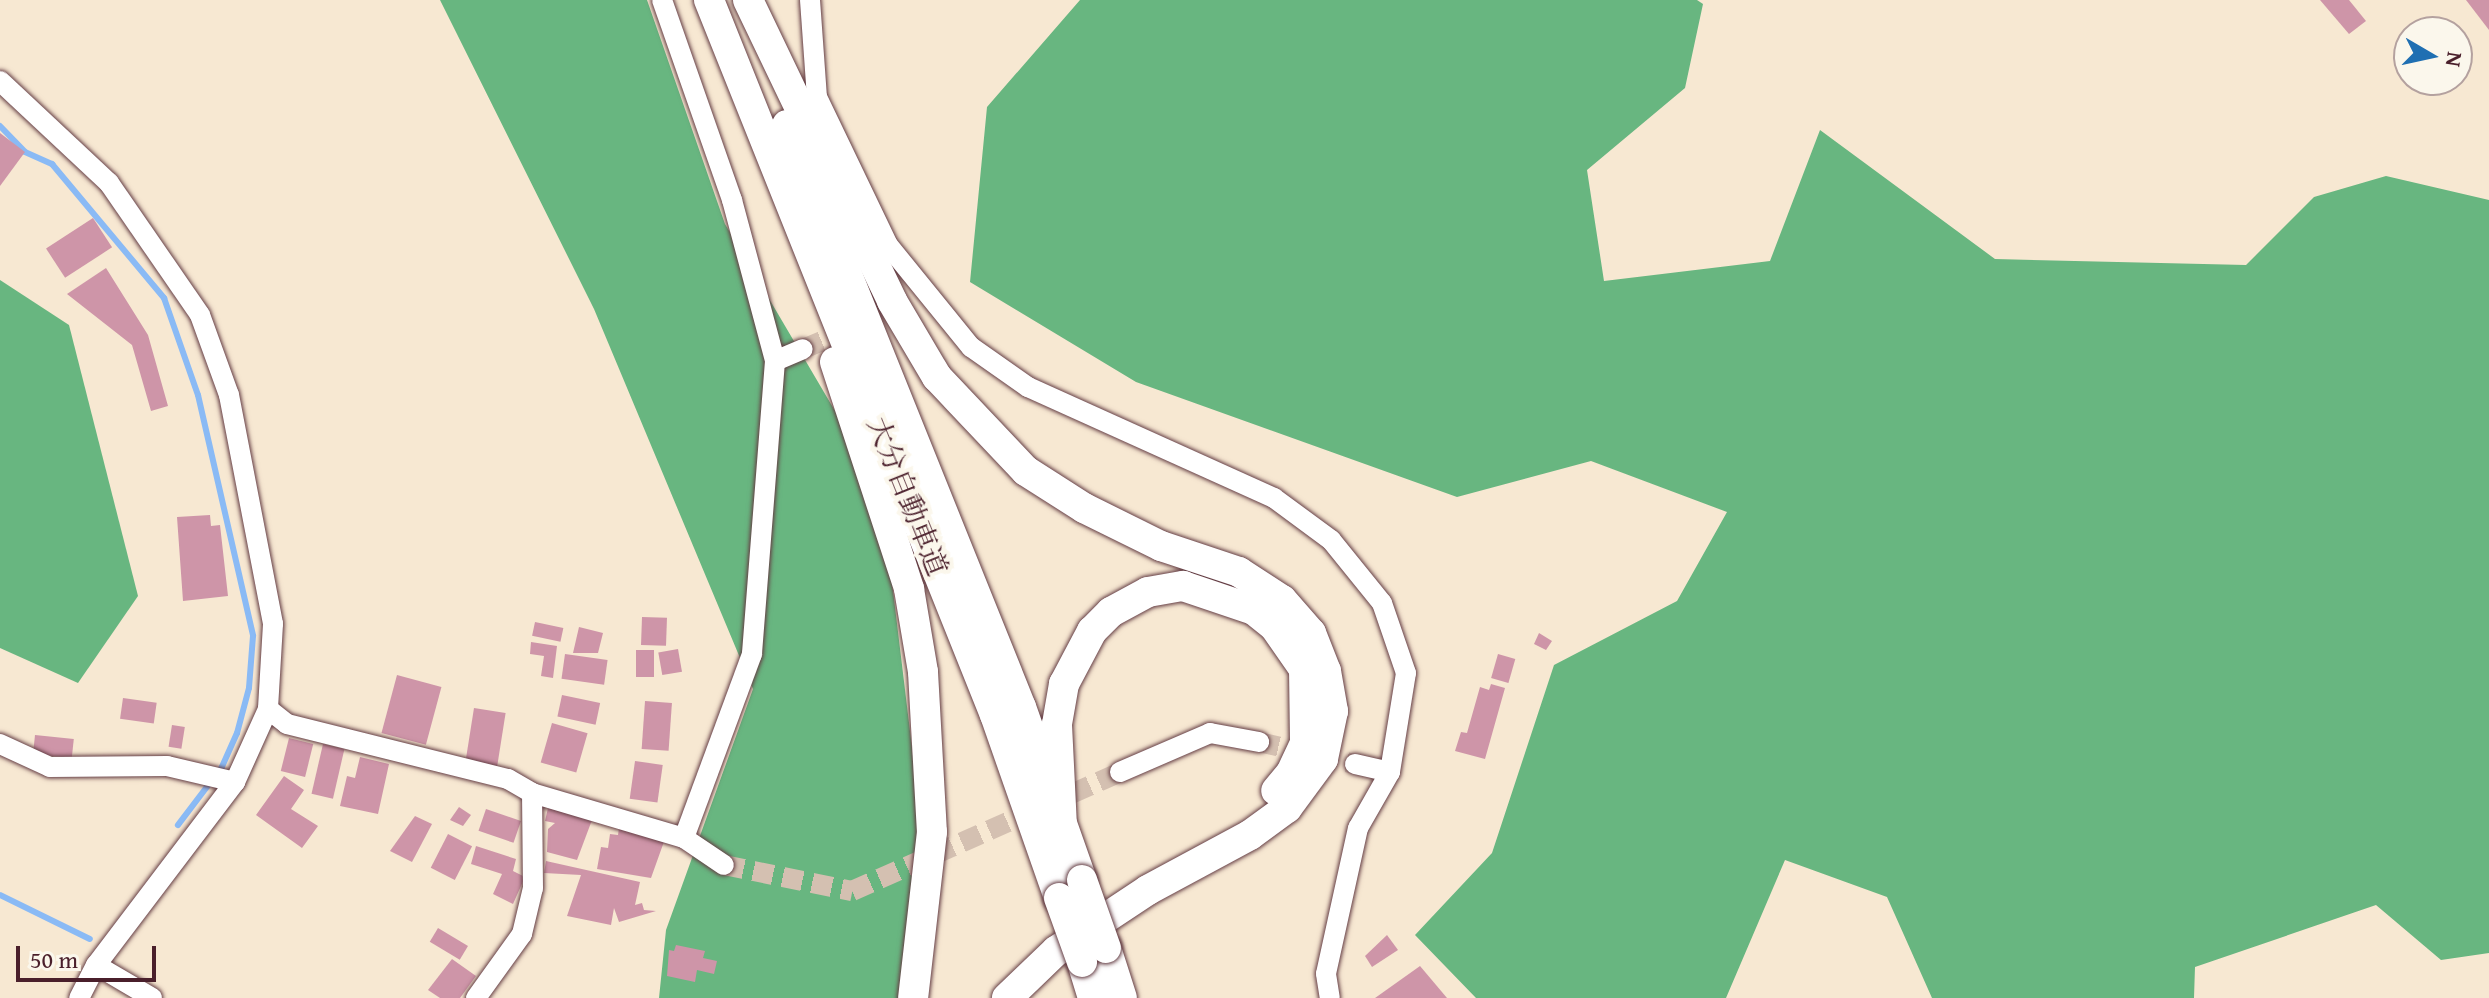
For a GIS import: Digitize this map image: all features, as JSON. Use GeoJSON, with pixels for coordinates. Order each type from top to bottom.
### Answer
{"type":"FeatureCollection","features":[{"type":"Feature","properties":{"kind":"highway","name":"大分自動車道"},"geometry":{"type":"LineString","coordinates":[[709,0],[759,130],[1071,889],[1094,955],[1122,998]]}},
{"type":"Feature","properties":{"kind":"highway","name":"大分自動車道"},"geometry":{"type":"LineString","coordinates":[[739,0],[1016,693],[1062,827],[1071,889]]}},
{"type":"Feature","properties":{"kind":"highway"},"geometry":{"type":"LineString","coordinates":[[748,0],[892,301],[937,377],[1026,471],[1084,508],[1161,546],[1239,572],[1282,600],[1311,633],[1326,671],[1333,711],[1323,759],[1287,808],[1250,835],[1148,890],[1069,942],[1007,998]]}},
{"type":"Feature","properties":{"kind":"highway"},"geometry":{"type":"LineString","coordinates":[[759,130],[909,589],[923,672],[932,832],[913,998]]}},
{"type":"Feature","properties":{"kind":"highway"},"geometry":{"type":"LineString","coordinates":[[986,998],[1049,939],[1222,835],[1268,800],[1291,773],[1305,743],[1304,669],[1274,626],[1254,610],[1183,586],[1148,592],[1111,612],[1076,653],[1064,684],[1057,724],[1062,827]]}},
{"type":"Feature","properties":{"kind":"highway","name":"大分自動車道"},"geometry":{"type":"LineString","coordinates":[[1093,998],[1094,955]]}},
{"type":"Feature","properties":{"kind":"street"},"geometry":{"type":"LineString","coordinates":[[662,0],[732,200],[775,361],[752,654],[684,838]]}},
{"type":"Feature","properties":{"kind":"street"},"geometry":{"type":"LineString","coordinates":[[810,0],[817,97],[888,245],[919,301],[971,347],[1028,387],[1274,498],[1331,540],[1382,603],[1406,673],[1390,772],[1358,828],[1326,974],[1330,998]]}},
{"type":"Feature","properties":{"kind":"street"},"geometry":{"type":"LineString","coordinates":[[0,81],[109,183],[200,315],[229,395],[273,624],[268,709],[96,965],[79,998]]}},
{"type":"Feature","properties":{"kind":"street"},"geometry":{"type":"LineString","coordinates":[[775,361],[803,349]]}},
{"type":"Feature","properties":{"kind":"street"},"geometry":{"type":"LineString","coordinates":[[268,709],[287,724],[508,779],[532,793],[684,838],[724,865]]}},
{"type":"Feature","properties":{"kind":"street"},"geometry":{"type":"LineString","coordinates":[[1120,772],[1210,733],[1259,742]]}},
{"type":"Feature","properties":{"kind":"street"},"geometry":{"type":"LineString","coordinates":[[0,744],[50,767],[167,766],[222,778]]}},
{"type":"Feature","properties":{"kind":"street"},"geometry":{"type":"LineString","coordinates":[[1355,764],[1390,772]]}},
{"type":"Feature","properties":{"kind":"street"},"geometry":{"type":"LineString","coordinates":[[476,998],[522,934],[533,888],[532,793]]}},
{"type":"Feature","properties":{"kind":"street"},"geometry":{"type":"LineString","coordinates":[[96,965],[152,998]]}},
{"type":"Feature","properties":{"kind":"green space"},"geometry":{"type":"Polygon","coordinates":[[[440,0],[647,0],[725,224],[848,433],[891,574],[921,822],[900,998],[659,998],[666,930],[753,689],[594,309],[440,0]]]}},
{"type":"Feature","properties":{"kind":"green space"},"geometry":{"type":"Polygon","coordinates":[[[1080,0],[1697,0],[1703,4],[1685,88],[1587,170],[1604,281],[1770,261],[1820,130],[1995,259],[2246,265],[2314,197],[2386,176],[2489,200],[2489,953],[2441,960],[2376,905],[2195,967],[2194,998],[1932,998],[1887,897],[1785,860],[1726,998],[1476,998],[1415,935],[1492,853],[1554,665],[1677,601],[1727,512],[1591,461],[1457,497],[1136,382],[970,282],[987,107],[1080,0]]]}},
{"type":"Feature","properties":{"kind":"green space"},"geometry":{"type":"Polygon","coordinates":[[[0,280],[69,325],[138,596],[78,683],[0,648],[0,280]]]}},
{"type":"Feature","properties":{"kind":"building"},"geometry":{"type":"Polygon","coordinates":[[[2320,0],[2349,0],[2366,21],[2349,34],[2320,0]]]}},
{"type":"Feature","properties":{"kind":"building"},"geometry":{"type":"Polygon","coordinates":[[[2466,0],[2489,0],[2489,30],[2466,0]]]}},
{"type":"Feature","properties":{"kind":"building"},"geometry":{"type":"Polygon","coordinates":[[[0,133],[25,152],[0,186],[0,133]]]}},
{"type":"Feature","properties":{"kind":"building"},"geometry":{"type":"Polygon","coordinates":[[[93,218],[112,247],[65,278],[46,248],[93,218]]]}},
{"type":"Feature","properties":{"kind":"building"},"geometry":{"type":"Polygon","coordinates":[[[106,268],[148,335],[168,406],[151,411],[132,345],[67,294],[106,268]]]}},
{"type":"Feature","properties":{"kind":"building"},"geometry":{"type":"Polygon","coordinates":[[[210,515],[211,526],[220,525],[228,596],[183,601],[177,517],[210,515]]]}},
{"type":"Feature","properties":{"kind":"building"},"geometry":{"type":"Polygon","coordinates":[[[642,617],[667,618],[666,646],[641,645],[642,617]]]}},
{"type":"Feature","properties":{"kind":"building"},"geometry":{"type":"Polygon","coordinates":[[[535,622],[563,628],[560,642],[532,636],[535,622]]]}},
{"type":"Feature","properties":{"kind":"building"},"geometry":{"type":"Polygon","coordinates":[[[579,627],[603,633],[598,653],[573,653],[579,627]]]}},
{"type":"Feature","properties":{"kind":"building"},"geometry":{"type":"Polygon","coordinates":[[[1539,633],[1552,641],[1546,650],[1534,644],[1539,633]]]}},
{"type":"Feature","properties":{"kind":"building"},"geometry":{"type":"Polygon","coordinates":[[[531,642],[557,646],[553,678],[541,676],[544,656],[530,654],[531,642]]]}},
{"type":"Feature","properties":{"kind":"building"},"geometry":{"type":"Polygon","coordinates":[[[678,649],[682,672],[662,675],[658,652],[678,649]]]}},
{"type":"Feature","properties":{"kind":"building"},"geometry":{"type":"Polygon","coordinates":[[[636,650],[654,650],[654,677],[636,677],[636,650]]]}},
{"type":"Feature","properties":{"kind":"building"},"geometry":{"type":"Polygon","coordinates":[[[565,654],[608,660],[604,685],[562,679],[565,654]]]}},
{"type":"Feature","properties":{"kind":"building"},"geometry":{"type":"Polygon","coordinates":[[[1498,654],[1515,659],[1508,683],[1491,678],[1498,654]]]}},
{"type":"Feature","properties":{"kind":"building"},"geometry":{"type":"Polygon","coordinates":[[[397,675],[441,687],[426,745],[381,733],[397,675]]]}},
{"type":"Feature","properties":{"kind":"building"},"geometry":{"type":"Polygon","coordinates":[[[1491,684],[1505,688],[1485,759],[1455,751],[1461,732],[1467,733],[1480,687],[1489,690],[1491,684]]]}},
{"type":"Feature","properties":{"kind":"building"},"geometry":{"type":"Polygon","coordinates":[[[562,695],[600,703],[596,725],[557,717],[562,695]]]}},
{"type":"Feature","properties":{"kind":"building"},"geometry":{"type":"Polygon","coordinates":[[[123,698],[157,703],[154,724],[120,719],[123,698]]]}},
{"type":"Feature","properties":{"kind":"building"},"geometry":{"type":"Polygon","coordinates":[[[645,701],[672,703],[669,751],[642,749],[645,701]]]}},
{"type":"Feature","properties":{"kind":"building"},"geometry":{"type":"Polygon","coordinates":[[[474,708],[506,713],[497,767],[465,762],[474,708]]]}},
{"type":"Feature","properties":{"kind":"building"},"geometry":{"type":"Polygon","coordinates":[[[552,723],[588,733],[576,773],[541,762],[552,723]]]}},
{"type":"Feature","properties":{"kind":"building"},"geometry":{"type":"Polygon","coordinates":[[[172,725],[185,727],[181,749],[169,747],[172,725]]]}},
{"type":"Feature","properties":{"kind":"building"},"geometry":{"type":"Polygon","coordinates":[[[35,735],[74,739],[72,758],[33,754],[35,735]]]}},
{"type":"Feature","properties":{"kind":"building"},"geometry":{"type":"Polygon","coordinates":[[[289,738],[313,744],[305,777],[281,771],[289,738]]]}},
{"type":"Feature","properties":{"kind":"building"},"geometry":{"type":"Polygon","coordinates":[[[323,744],[344,749],[333,799],[312,794],[323,744]]]}},
{"type":"Feature","properties":{"kind":"building"},"geometry":{"type":"Polygon","coordinates":[[[360,757],[389,764],[378,814],[340,806],[347,776],[355,778],[360,757]]]}},
{"type":"Feature","properties":{"kind":"building"},"geometry":{"type":"Polygon","coordinates":[[[635,761],[663,765],[657,803],[630,799],[635,761]]]}},
{"type":"Feature","properties":{"kind":"building"},"geometry":{"type":"Polygon","coordinates":[[[284,776],[304,790],[291,809],[318,826],[302,848],[256,815],[284,776]]]}},
{"type":"Feature","properties":{"kind":"building"},"geometry":{"type":"Polygon","coordinates":[[[459,807],[471,815],[463,826],[450,820],[459,807]]]}},
{"type":"Feature","properties":{"kind":"building"},"geometry":{"type":"Polygon","coordinates":[[[548,808],[592,820],[577,860],[547,852],[548,829],[555,823],[545,821],[548,808]]]}},
{"type":"Feature","properties":{"kind":"building"},"geometry":{"type":"Polygon","coordinates":[[[486,809],[521,821],[513,843],[479,831],[486,809]]]}},
{"type":"Feature","properties":{"kind":"building"},"geometry":{"type":"Polygon","coordinates":[[[415,816],[432,824],[412,862],[390,851],[415,816]]]}},
{"type":"Feature","properties":{"kind":"building"},"geometry":{"type":"Polygon","coordinates":[[[619,828],[666,836],[651,878],[597,869],[601,847],[608,848],[610,834],[618,835],[619,828]]]}},
{"type":"Feature","properties":{"kind":"building"},"geometry":{"type":"Polygon","coordinates":[[[448,834],[472,846],[455,880],[431,868],[448,834]]]}},
{"type":"Feature","properties":{"kind":"building"},"geometry":{"type":"Polygon","coordinates":[[[476,846],[516,859],[513,871],[525,877],[513,904],[493,894],[502,874],[471,864],[476,846]]]}},
{"type":"Feature","properties":{"kind":"building"},"geometry":{"type":"Polygon","coordinates":[[[546,861],[640,882],[635,905],[642,903],[644,910],[656,911],[619,922],[614,908],[611,925],[567,916],[581,875],[544,873],[546,861]]]}},
{"type":"Feature","properties":{"kind":"building"},"geometry":{"type":"Polygon","coordinates":[[[438,928],[468,946],[460,960],[430,942],[438,928]]]}},
{"type":"Feature","properties":{"kind":"building"},"geometry":{"type":"Polygon","coordinates":[[[1387,935],[1398,950],[1372,967],[1365,956],[1387,935]]]}},
{"type":"Feature","properties":{"kind":"building"},"geometry":{"type":"Polygon","coordinates":[[[676,945],[705,951],[703,958],[717,961],[714,974],[697,970],[695,982],[667,976],[669,950],[674,951],[676,945]]]}},
{"type":"Feature","properties":{"kind":"building"},"geometry":{"type":"Polygon","coordinates":[[[452,959],[476,976],[460,998],[440,998],[428,990],[452,959]]]}},
{"type":"Feature","properties":{"kind":"building"},"geometry":{"type":"Polygon","coordinates":[[[1420,966],[1447,998],[1375,998],[1420,966]]]}},
{"type":"Feature","properties":{"kind":"waterway"},"geometry":{"type":"LineString","coordinates":[[0,126],[25,152],[52,164],[164,298],[198,395],[253,636],[249,688],[237,733],[222,767],[178,825]]}},
{"type":"Feature","properties":{"kind":"waterway"},"geometry":{"type":"LineString","coordinates":[[0,895],[90,939]]}},
{"type":"Feature","properties":{"kind":"tunnel"},"geometry":{"type":"LineString","coordinates":[[803,349],[906,306]]}},
{"type":"Feature","properties":{"kind":"tunnel"},"geometry":{"type":"LineString","coordinates":[[1259,742],[1355,764]]}},
{"type":"Feature","properties":{"kind":"tunnel"},"geometry":{"type":"LineString","coordinates":[[724,865],[852,891],[1120,772]]}}]}
